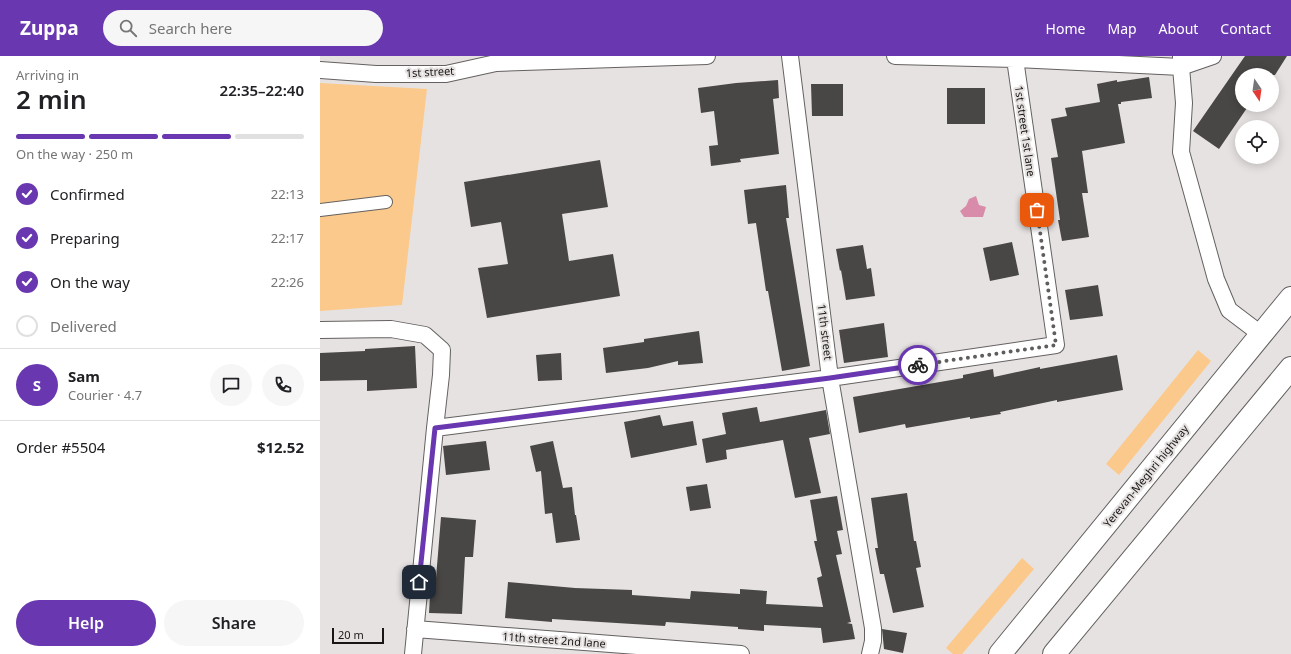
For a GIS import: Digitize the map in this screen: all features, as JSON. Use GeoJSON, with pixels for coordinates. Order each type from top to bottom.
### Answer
{"type":"FeatureCollection","features":[{"type":"Feature","properties":{"kind":"highway","name":"Yerevan-Meghri highway"},"geometry":{"type":"LineString","coordinates":[[1000,654],[1291,298]]}},
{"type":"Feature","properties":{"kind":"highway"},"geometry":{"type":"LineString","coordinates":[[1054,654],[1291,368]]}},
{"type":"Feature","properties":{"kind":"street","name":"1st street"},"geometry":{"type":"LineString","coordinates":[[320,70],[376,74],[446,74],[496,63],[707,56]]}},
{"type":"Feature","properties":{"kind":"street","name":"11th street"},"geometry":{"type":"LineString","coordinates":[[790,56],[830,378],[873,628],[873,641],[870,654]]}},
{"type":"Feature","properties":{"kind":"street"},"geometry":{"type":"LineString","coordinates":[[895,56],[1181,62],[1213,56]]}},
{"type":"Feature","properties":{"kind":"street","name":"1st street 1st lane"},"geometry":{"type":"LineString","coordinates":[[830,378],[1056,345],[1015,59]]}},
{"type":"Feature","properties":{"kind":"street"},"geometry":{"type":"LineString","coordinates":[[1181,62],[1184,103],[1181,152],[1216,280],[1229,310],[1262,335]]}},
{"type":"Feature","properties":{"kind":"street"},"geometry":{"type":"LineString","coordinates":[[320,210],[386,202]]}},
{"type":"Feature","properties":{"kind":"street"},"geometry":{"type":"LineString","coordinates":[[320,330],[391,329],[425,335],[442,350],[441,374],[413,654]]}},
{"type":"Feature","properties":{"kind":"street"},"geometry":{"type":"LineString","coordinates":[[435,428],[830,378]]}},
{"type":"Feature","properties":{"kind":"street","name":"11th street 2nd lane"},"geometry":{"type":"LineString","coordinates":[[415,629],[741,654]]}},
{"type":"Feature","properties":{"kind":"shaded area"},"geometry":{"type":"Polygon","coordinates":[[[320,83],[427,89],[402,305],[320,311],[320,83]]]}},
{"type":"Feature","properties":{"kind":"shaded area"},"geometry":{"type":"Polygon","coordinates":[[[976,196],[979,205],[986,207],[983,217],[964,217],[960,211],[966,206],[969,199],[976,196]]]}},
{"type":"Feature","properties":{"kind":"shaded area"},"geometry":{"type":"Polygon","coordinates":[[[1198,350],[1211,361],[1119,475],[1106,464],[1198,350]]]}},
{"type":"Feature","properties":{"kind":"shaded area"},"geometry":{"type":"Polygon","coordinates":[[[1022,558],[1034,569],[962,654],[953,654],[946,648],[1022,558]]]}},
{"type":"Feature","properties":{"kind":"building"},"geometry":{"type":"Polygon","coordinates":[[[1245,56],[1287,56],[1279,69],[1237,68],[1245,56]]]}},
{"type":"Feature","properties":{"kind":"building"},"geometry":{"type":"Polygon","coordinates":[[[1235,70],[1235,112],[1244,112],[1239,120],[1235,120],[1235,126],[1219,149],[1193,131],[1235,70]]]}},
{"type":"Feature","properties":{"kind":"building"},"geometry":{"type":"Polygon","coordinates":[[[1149,77],[1152,98],[1121,102],[1121,104],[1118,104],[1125,143],[1082,151],[1088,193],[1082,193],[1089,237],[1062,241],[1058,220],[1060,220],[1051,158],[1058,157],[1051,119],[1067,116],[1065,108],[1100,102],[1097,84],[1117,80],[1117,82],[1149,77]]]}},
{"type":"Feature","properties":{"kind":"building"},"geometry":{"type":"Polygon","coordinates":[[[778,80],[779,98],[773,99],[779,154],[740,159],[741,162],[711,166],[709,146],[718,145],[714,111],[701,113],[698,88],[778,80]]]}},
{"type":"Feature","properties":{"kind":"building"},"geometry":{"type":"Polygon","coordinates":[[[811,84],[843,84],[843,116],[812,116],[811,84]]]}},
{"type":"Feature","properties":{"kind":"building"},"geometry":{"type":"Polygon","coordinates":[[[947,88],[985,88],[985,124],[947,124],[947,88]]]}},
{"type":"Feature","properties":{"kind":"building"},"geometry":{"type":"Polygon","coordinates":[[[600,160],[608,207],[562,214],[569,261],[613,254],[620,296],[487,318],[478,268],[508,264],[501,222],[471,227],[464,182],[600,160]]]}},
{"type":"Feature","properties":{"kind":"building"},"geometry":{"type":"Polygon","coordinates":[[[786,185],[789,218],[786,218],[810,366],[782,371],[768,291],[766,291],[756,223],[748,224],[744,190],[786,185]]]}},
{"type":"Feature","properties":{"kind":"building"},"geometry":{"type":"Polygon","coordinates":[[[1012,242],[1019,275],[990,281],[983,248],[1012,242]]]}},
{"type":"Feature","properties":{"kind":"building"},"geometry":{"type":"Polygon","coordinates":[[[863,245],[867,269],[871,268],[875,296],[846,300],[836,249],[863,245]]]}},
{"type":"Feature","properties":{"kind":"building"},"geometry":{"type":"Polygon","coordinates":[[[1098,285],[1103,316],[1070,320],[1065,290],[1098,285]]]}},
{"type":"Feature","properties":{"kind":"building"},"geometry":{"type":"Polygon","coordinates":[[[884,323],[888,357],[844,363],[839,330],[884,323]]]}},
{"type":"Feature","properties":{"kind":"building"},"geometry":{"type":"Polygon","coordinates":[[[699,331],[703,363],[678,365],[678,361],[648,368],[606,373],[603,348],[644,342],[644,339],[699,331]]]}},
{"type":"Feature","properties":{"kind":"building"},"geometry":{"type":"Polygon","coordinates":[[[415,346],[417,388],[367,391],[367,380],[320,381],[320,353],[365,351],[365,349],[415,346]]]}},
{"type":"Feature","properties":{"kind":"building"},"geometry":{"type":"Polygon","coordinates":[[[561,353],[562,380],[538,381],[536,355],[561,353]]]}},
{"type":"Feature","properties":{"kind":"building"},"geometry":{"type":"Polygon","coordinates":[[[1117,355],[1123,390],[1057,402],[1057,400],[1000,412],[1001,414],[970,419],[970,417],[906,428],[905,424],[859,433],[853,397],[963,378],[963,375],[993,369],[994,377],[1040,367],[1040,369],[1117,355]]]}},
{"type":"Feature","properties":{"kind":"building"},"geometry":{"type":"Polygon","coordinates":[[[757,407],[760,422],[826,410],[830,434],[809,438],[821,493],[795,498],[783,440],[726,450],[727,459],[706,463],[702,439],[726,434],[722,413],[757,407]]]}},
{"type":"Feature","properties":{"kind":"building"},"geometry":{"type":"Polygon","coordinates":[[[660,415],[663,426],[693,421],[697,445],[631,458],[624,422],[660,415]]]}},
{"type":"Feature","properties":{"kind":"building"},"geometry":{"type":"Polygon","coordinates":[[[486,441],[490,470],[446,475],[443,446],[486,441]]]}},
{"type":"Feature","properties":{"kind":"building"},"geometry":{"type":"Polygon","coordinates":[[[553,441],[563,488],[572,487],[575,515],[580,540],[556,543],[552,513],[545,514],[541,471],[536,472],[530,446],[553,441]]]}},
{"type":"Feature","properties":{"kind":"building"},"geometry":{"type":"Polygon","coordinates":[[[707,484],[711,508],[690,511],[686,487],[707,484]]]}},
{"type":"Feature","properties":{"kind":"building"},"geometry":{"type":"Polygon","coordinates":[[[907,493],[914,541],[916,541],[921,567],[916,568],[924,607],[893,613],[884,574],[880,574],[875,548],[878,548],[871,498],[907,493]]]}},
{"type":"Feature","properties":{"kind":"building"},"geometry":{"type":"Polygon","coordinates":[[[837,496],[843,530],[837,531],[842,554],[836,555],[851,622],[847,623],[852,624],[855,639],[823,643],[821,628],[764,625],[764,631],[738,629],[738,627],[666,622],[665,626],[552,619],[552,622],[505,618],[508,582],[575,588],[632,590],[632,595],[690,599],[691,591],[740,594],[740,589],[767,591],[766,604],[823,607],[817,578],[822,576],[814,541],[817,541],[810,500],[837,496]]]}},
{"type":"Feature","properties":{"kind":"building"},"geometry":{"type":"Polygon","coordinates":[[[441,517],[476,520],[473,557],[465,557],[462,614],[429,613],[431,578],[436,578],[441,517]]]}},
{"type":"Feature","properties":{"kind":"building"},"geometry":{"type":"Polygon","coordinates":[[[882,629],[907,633],[903,653],[884,649],[882,629]]]}},
{"type":"Feature","properties":{"kind":"way so far"},"geometry":{"type":"LineString","coordinates":[[918,365],[1056,345],[1037,210]]}},
{"type":"Feature","properties":{"kind":"route"},"geometry":{"type":"LineString","coordinates":[[419,582],[435,428],[830,378],[918,365]]}}]}
